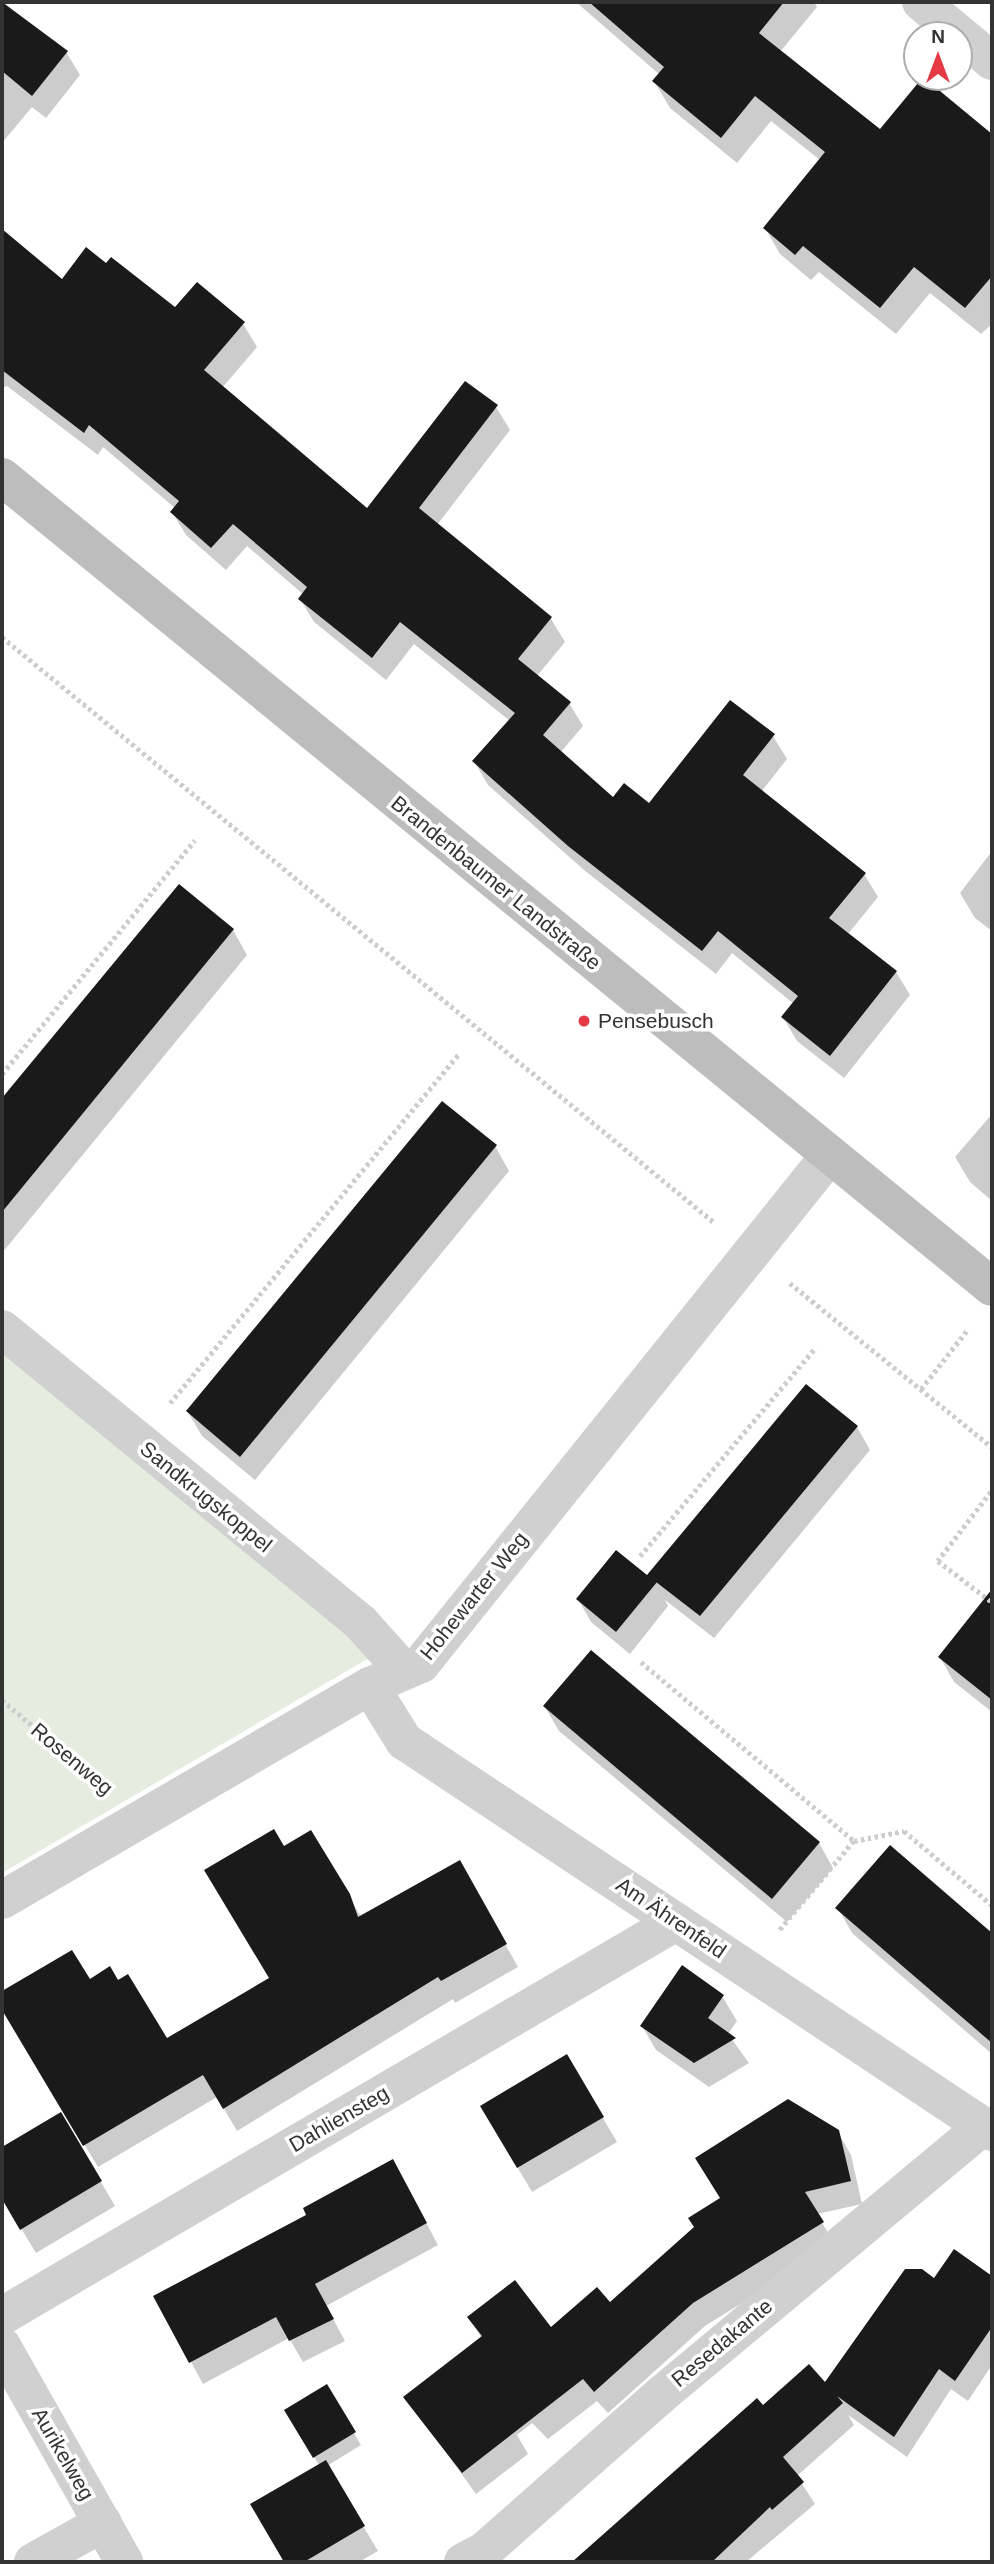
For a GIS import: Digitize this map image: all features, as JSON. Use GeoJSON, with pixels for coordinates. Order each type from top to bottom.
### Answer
{"type":"FeatureCollection","features":[{"type":"Feature","properties":{"kind":"main road","name":"Brandenbaumer Landstraße"},"geometry":{"type":"LineString","coordinates":[[2,477],[830,1155],[984,1303]]}},
{"type":"Feature","properties":{"kind":"street"},"geometry":{"type":"LineString","coordinates":[[921,2],[992,61]]}},
{"type":"Feature","properties":{"kind":"street","name":"Hohewarter Weg"},"geometry":{"type":"LineString","coordinates":[[2,1900],[387,1679],[421,1664],[830,1155]]}},
{"type":"Feature","properties":{"kind":"street","name":"Sandkrugskoppel"},"geometry":{"type":"LineString","coordinates":[[2,1329],[361,1623],[387,1679]]}},
{"type":"Feature","properties":{"kind":"street","name":"Am Ährenfeld"},"geometry":{"type":"LineString","coordinates":[[387,1679],[404,1741],[988,2129]]}},
{"type":"Feature","properties":{"kind":"street","name":"Dahliensteg"},"geometry":{"type":"LineString","coordinates":[[2,2316],[676,1922]]}},
{"type":"Feature","properties":{"kind":"street","name":"Resedakante"},"geometry":{"type":"LineString","coordinates":[[463,2562],[484,2551],[662,2394],[988,2129]]}},
{"type":"Feature","properties":{"kind":"street","name":"Aurikelweg"},"geometry":{"type":"LineString","coordinates":[[2,2346],[124,2562]]}},
{"type":"Feature","properties":{"kind":"street"},"geometry":{"type":"LineString","coordinates":[[33,2562],[103,2523]]}},
{"type":"Feature","properties":{"kind":"path"},"geometry":{"type":"LineString","coordinates":[[2,636],[992,1447]]}},
{"type":"Feature","properties":{"kind":"path"},"geometry":{"type":"LineString","coordinates":[[2,1074],[195,840]]}},
{"type":"Feature","properties":{"kind":"path"},"geometry":{"type":"LineString","coordinates":[[138,1441],[458,1055]]}},
{"type":"Feature","properties":{"kind":"path"},"geometry":{"type":"LineString","coordinates":[[921,1389],[984,1303]]}},
{"type":"Feature","properties":{"kind":"path"},"geometry":{"type":"LineString","coordinates":[[640,1556],[816,1348]]}},
{"type":"Feature","properties":{"kind":"path"},"geometry":{"type":"LineString","coordinates":[[991,1492],[938,1561],[992,1602]]}},
{"type":"Feature","properties":{"kind":"path"},"geometry":{"type":"LineString","coordinates":[[641,1662],[853,1841]]}},
{"type":"Feature","properties":{"kind":"path","name":"Rosenweg"},"geometry":{"type":"LineString","coordinates":[[2,1700],[142,1818]]}},
{"type":"Feature","properties":{"kind":"path"},"geometry":{"type":"LineString","coordinates":[[747,1969],[853,1841],[904,1831],[992,1905]]}},
{"type":"Feature","properties":{"kind":"shaded area"},"geometry":{"type":"Polygon","coordinates":[[[2,1349],[344,1630],[369,1658],[2,1873],[2,1349]]]}},
{"type":"Feature","properties":{"kind":"building"},"geometry":{"type":"Polygon","coordinates":[[[2,2],[68,51],[32,96],[2,71],[2,2]]]}},
{"type":"Feature","properties":{"kind":"building"},"geometry":{"type":"Polygon","coordinates":[[[589,2],[784,2],[759,33],[880,129],[911,91],[940,91],[992,134],[992,276],[965,308],[914,267],[880,308],[803,246],[795,255],[763,228],[825,152],[755,96],[721,138],[652,81],[664,67],[589,2]]]}},
{"type":"Feature","properties":{"kind":"building"},"geometry":{"type":"Polygon","coordinates":[[[2,229],[62,279],[86,247],[106,263],[111,257],[175,307],[197,282],[245,322],[204,370],[367,508],[465,381],[498,405],[419,508],[552,617],[518,659],[571,702],[543,735],[613,797],[624,783],[649,803],[730,700],[775,734],[743,775],[866,873],[829,918],[897,971],[830,1056],[781,1017],[798,996],[718,931],[702,951],[568,846],[472,761],[515,713],[400,622],[372,658],[298,599],[307,587],[233,524],[211,548],[170,512],[179,501],[89,425],[84,433],[2,370],[2,229]]]}},
{"type":"Feature","properties":{"kind":"building"},"geometry":{"type":"Polygon","coordinates":[[[179,884],[234,929],[2,1212],[2,1098],[179,884]]]}},
{"type":"Feature","properties":{"kind":"building"},"geometry":{"type":"Polygon","coordinates":[[[442,1101],[497,1145],[240,1457],[186,1411],[442,1101]]]}},
{"type":"Feature","properties":{"kind":"building"},"geometry":{"type":"Polygon","coordinates":[[[806,1384],[858,1426],[700,1616],[657,1582],[616,1632],[576,1599],[616,1550],[647,1575],[806,1384]]]}},
{"type":"Feature","properties":{"kind":"building"},"geometry":{"type":"Polygon","coordinates":[[[992,1589],[992,1700],[938,1657],[992,1589]]]}},
{"type":"Feature","properties":{"kind":"building"},"geometry":{"type":"Polygon","coordinates":[[[591,1650],[820,1842],[772,1899],[543,1706],[591,1650]]]}},
{"type":"Feature","properties":{"kind":"building"},"geometry":{"type":"Polygon","coordinates":[[[274,1829],[284,1846],[311,1830],[350,1894],[358,1917],[460,1860],[507,1944],[441,1981],[438,1977],[223,2109],[203,2075],[83,2146],[2,2010],[2,1991],[72,1950],[90,1979],[110,1966],[118,1980],[128,1974],[167,2038],[269,1978],[204,1870],[274,1829]]]}},
{"type":"Feature","properties":{"kind":"building"},"geometry":{"type":"Polygon","coordinates":[[[890,1845],[992,1933],[992,2043],[835,1908],[890,1845]]]}},
{"type":"Feature","properties":{"kind":"building"},"geometry":{"type":"Polygon","coordinates":[[[682,1965],[724,1995],[708,2018],[736,2038],[694,2063],[640,2026],[682,1965]]]}},
{"type":"Feature","properties":{"kind":"building"},"geometry":{"type":"Polygon","coordinates":[[[567,2054],[604,2117],[517,2168],[480,2106],[567,2054]]]}},
{"type":"Feature","properties":{"kind":"building"},"geometry":{"type":"Polygon","coordinates":[[[788,2099],[839,2130],[851,2181],[805,2192],[824,2222],[693,2303],[594,2392],[583,2379],[462,2473],[403,2397],[482,2336],[467,2317],[515,2280],[551,2327],[597,2287],[610,2302],[694,2227],[688,2218],[720,2198],[695,2158],[788,2099]]]}},
{"type":"Feature","properties":{"kind":"building"},"geometry":{"type":"Polygon","coordinates":[[[61,2112],[102,2181],[20,2230],[2,2199],[2,2147],[61,2112]]]}},
{"type":"Feature","properties":{"kind":"building"},"geometry":{"type":"Polygon","coordinates":[[[393,2159],[427,2223],[315,2284],[334,2319],[289,2341],[276,2317],[189,2363],[153,2296],[306,2215],[303,2208],[393,2159]]]}},
{"type":"Feature","properties":{"kind":"building"},"geometry":{"type":"Polygon","coordinates":[[[954,2249],[992,2276],[992,2327],[955,2381],[939,2369],[894,2437],[837,2396],[843,2403],[783,2457],[804,2482],[772,2510],[770,2507],[712,2562],[572,2562],[757,2398],[763,2405],[809,2364],[825,2382],[905,2269],[922,2269],[934,2278],[954,2249]]]}},
{"type":"Feature","properties":{"kind":"building"},"geometry":{"type":"Polygon","coordinates":[[[327,2384],[356,2432],[313,2458],[284,2410],[327,2384]]]}},
{"type":"Feature","properties":{"kind":"building"},"geometry":{"type":"Polygon","coordinates":[[[326,2460],[365,2526],[304,2562],[284,2562],[250,2504],[326,2460]]]}},
{"type":"Feature","properties":{"kind":"place","name":"Pensebusch"},"geometry":{"type":"Point","coordinates":[584,1021]}}]}
